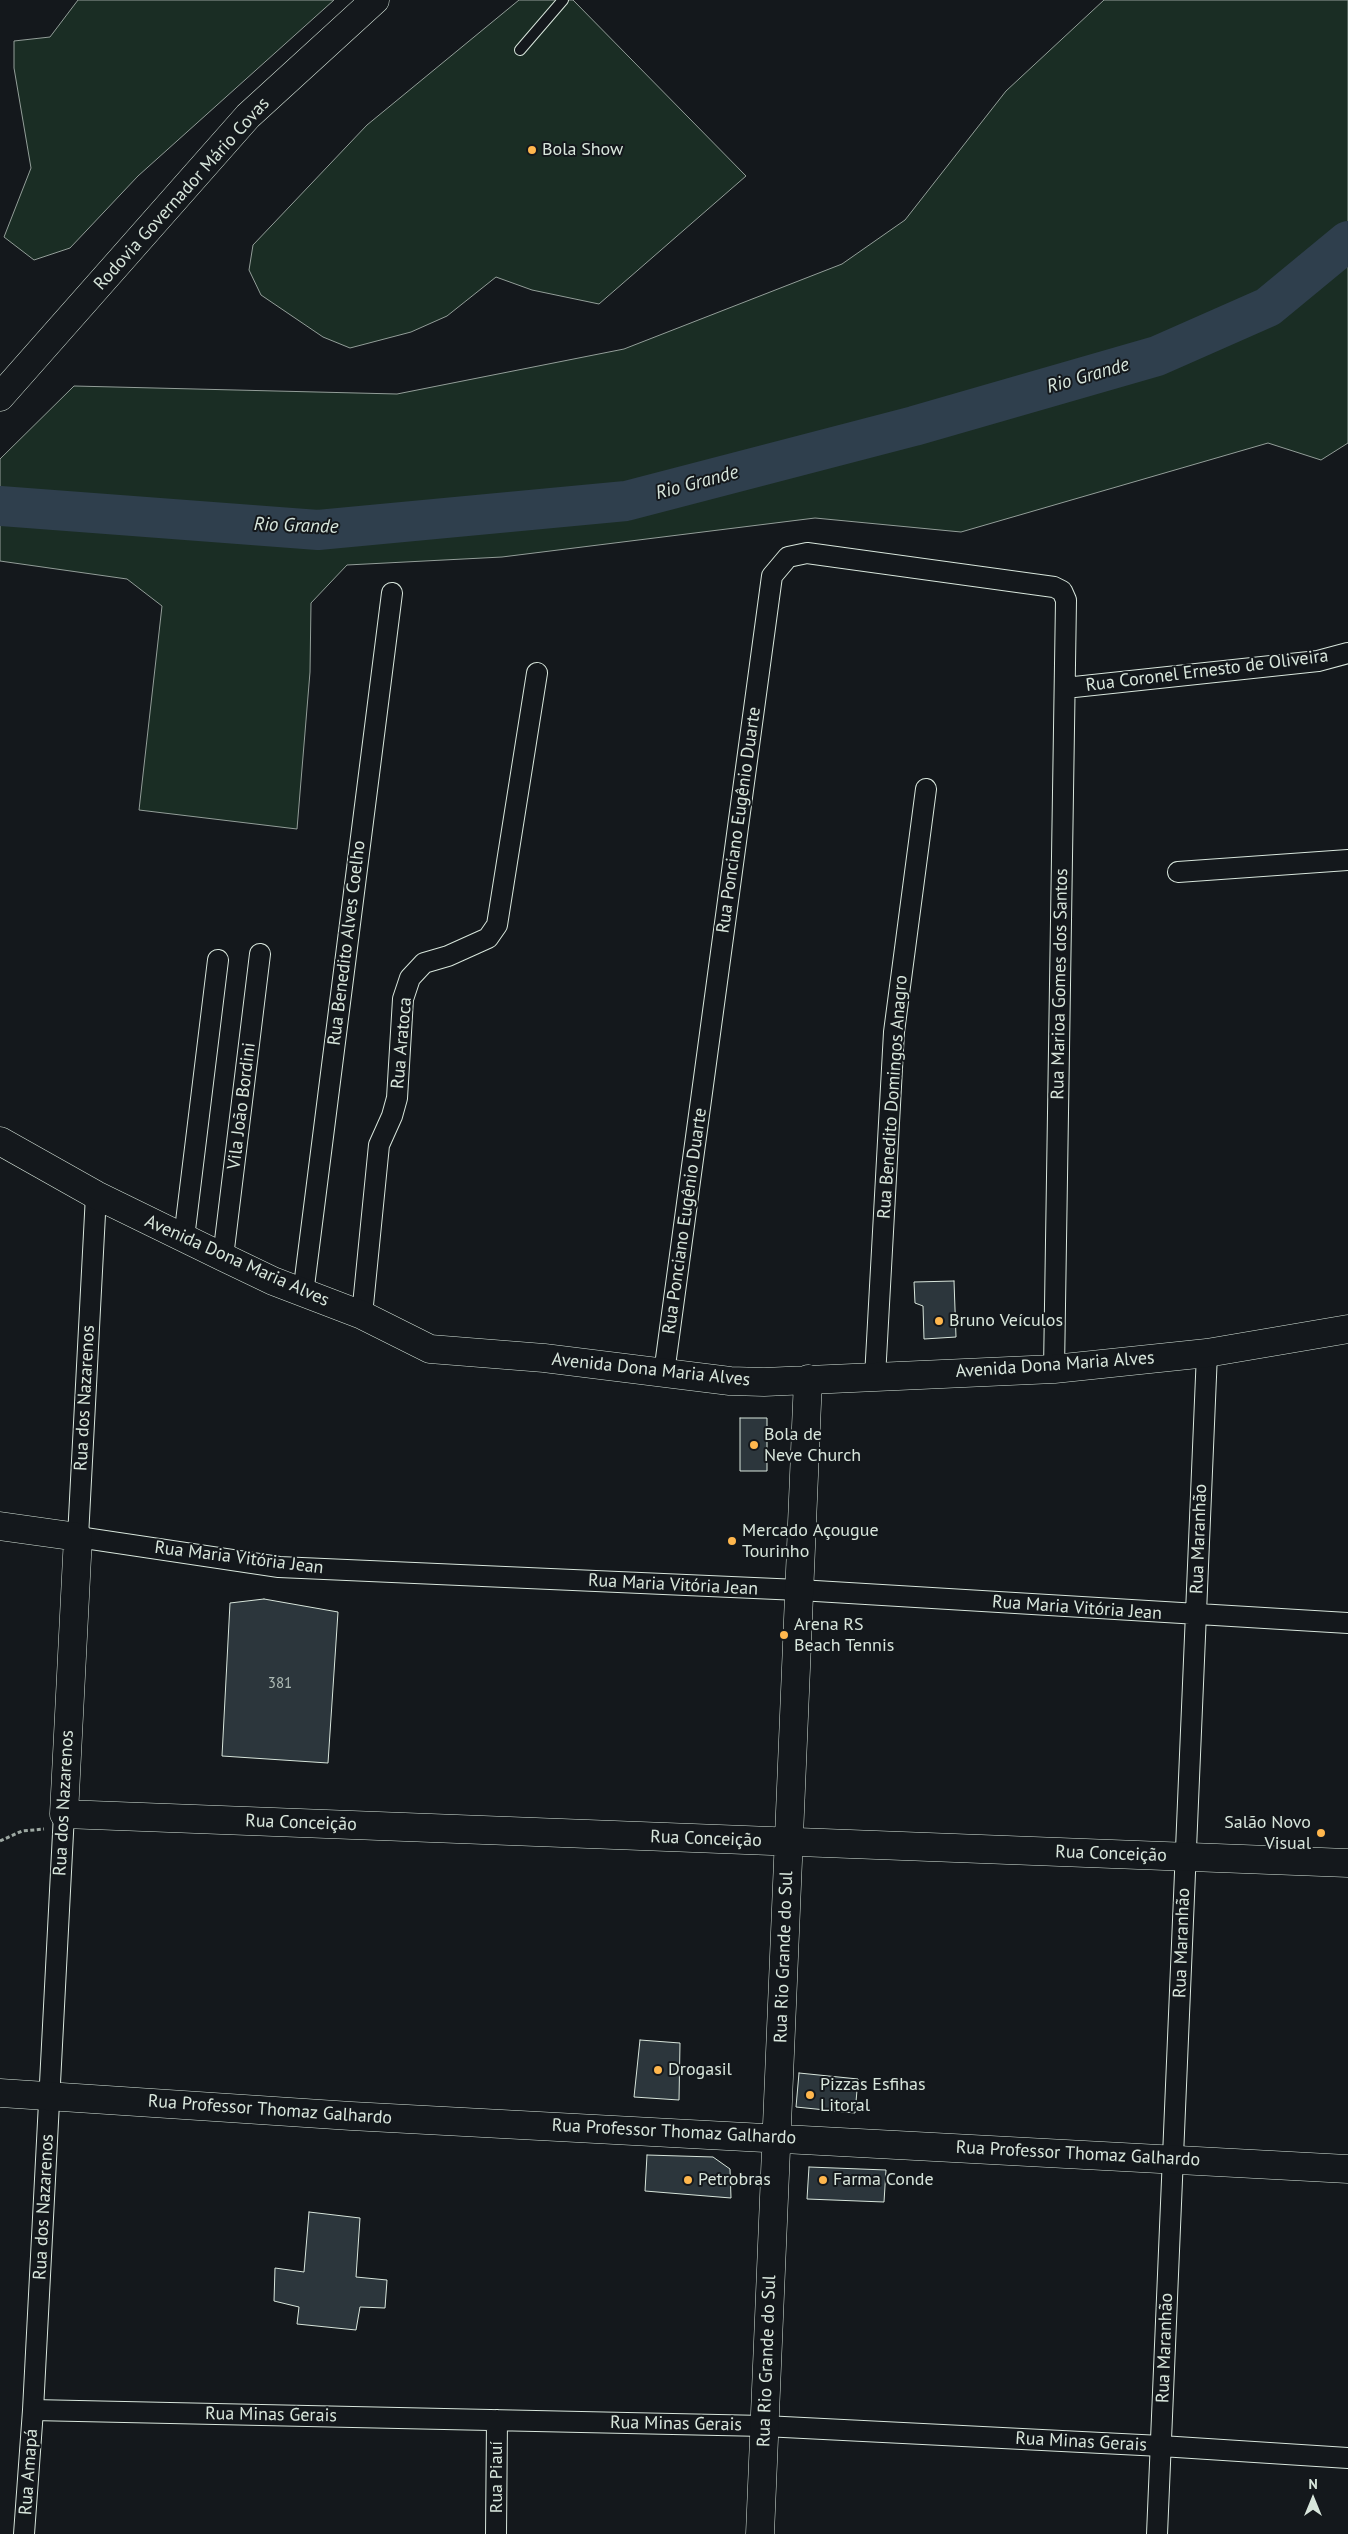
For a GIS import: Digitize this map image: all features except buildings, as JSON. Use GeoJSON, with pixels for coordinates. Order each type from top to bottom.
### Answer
{"type":"FeatureCollection","features":[{"type":"Feature","properties":{"kind":"main road","name":"Rodovia Governador Mário Covas"},"geometry":{"type":"LineString","coordinates":[[2,395],[248,116],[375,0]]}},
{"type":"Feature","properties":{"kind":"main road","name":"Avenida Dona Maria Alves"},"geometry":{"type":"LineString","coordinates":[[0,1141],[96,1195],[223,1257],[303,1294],[362,1315],[430,1349],[544,1358],[730,1381],[764,1382],[1054,1368],[1207,1353],[1348,1329]]}},
{"type":"Feature","properties":{"kind":"main road","name":"Rua Rio Grande do Sul"},"geometry":{"type":"LineString","coordinates":[[760,2534],[808,1379]]}},
{"type":"Feature","properties":{"kind":"main road","name":"Rua Maria Vitória Jean"},"geometry":{"type":"LineString","coordinates":[[0,1526],[78,1537]]}},
{"type":"Feature","properties":{"kind":"main road","name":"Rua dos Nazarenos"},"geometry":{"type":"LineString","coordinates":[[64,1814],[78,1537]]}},
{"type":"Feature","properties":{"kind":"main road","name":"Rua Conceição"},"geometry":{"type":"LineString","coordinates":[[64,1814],[1348,1863]]}},
{"type":"Feature","properties":{"kind":"main road","name":"Rua Professor Thomaz Galhardo"},"geometry":{"type":"LineString","coordinates":[[0,2093],[351,2116],[776,2137],[1348,2169]]}},
{"type":"Feature","properties":{"kind":"street","name":"Rua Ponciano Eugênio Duarte"},"geometry":{"type":"LineString","coordinates":[[664,1373],[772,576],[788,557],[807,553],[1054,587],[1062,591],[1066,600]]}},
{"type":"Feature","properties":{"kind":"street","name":"Rua Benedito Alves Coelho"},"geometry":{"type":"LineString","coordinates":[[303,1294],[392,593]]}},
{"type":"Feature","properties":{"kind":"street","name":"Rua Marioa Gomes dos Santos"},"geometry":{"type":"LineString","coordinates":[[1054,1368],[1066,600]]}},
{"type":"Feature","properties":{"kind":"street","name":"Rua Coronel Ernesto de Oliveira"},"geometry":{"type":"LineString","coordinates":[[1065,688],[1318,661],[1348,653]]}},
{"type":"Feature","properties":{"kind":"street","name":"Rua Aratoca"},"geometry":{"type":"LineString","coordinates":[[362,1315],[379,1145],[392,1116],[397,1098],[403,1000],[410,978],[424,963],[448,956],[488,938],[497,925],[537,673]]}},
{"type":"Feature","properties":{"kind":"street","name":"Rua Benedito Domingos Anagro"},"geometry":{"type":"LineString","coordinates":[[875,1377],[894,1032],[926,789]]}},
{"type":"Feature","properties":{"kind":"street"},"geometry":{"type":"LineString","coordinates":[[1178,872],[1348,860]]}},
{"type":"Feature","properties":{"kind":"street","name":"Vila João Bordini"},"geometry":{"type":"LineString","coordinates":[[223,1257],[260,954]]}},
{"type":"Feature","properties":{"kind":"street"},"geometry":{"type":"LineString","coordinates":[[184,1238],[218,960]]}},
{"type":"Feature","properties":{"kind":"street","name":"Rua dos Nazarenos"},"geometry":{"type":"LineString","coordinates":[[78,1537],[96,1195]]}},
{"type":"Feature","properties":{"kind":"street","name":"Rua Maranhão"},"geometry":{"type":"LineString","coordinates":[[1157,2534],[1207,1353]]}},
{"type":"Feature","properties":{"kind":"street","name":"Rua Maria Vitória Jean"},"geometry":{"type":"LineString","coordinates":[[78,1537],[280,1567],[799,1590],[1348,1623]]}},
{"type":"Feature","properties":{"kind":"street","name":"Rua dos Nazarenos"},"geometry":{"type":"LineString","coordinates":[[33,2410],[64,1814]]}},
{"type":"Feature","properties":{"kind":"street","name":"Rua Minas Gerais"},"geometry":{"type":"LineString","coordinates":[[33,2410],[764,2426],[1161,2446],[1348,2458]]}},
{"type":"Feature","properties":{"kind":"street","name":"Rua Amapá"},"geometry":{"type":"LineString","coordinates":[[24,2534],[33,2410]]}},
{"type":"Feature","properties":{"kind":"street","name":"Rua Piauí"},"geometry":{"type":"LineString","coordinates":[[496,2534],[497,2420]]}},
{"type":"Feature","properties":{"kind":"lane"},"geometry":{"type":"LineString","coordinates":[[520,50],[563,0]]}},
{"type":"Feature","properties":{"kind":"green space"},"geometry":{"type":"Polygon","coordinates":[[[78,0],[334,0],[138,176],[70,248],[34,260],[4,237],[31,168],[14,68],[14,41],[50,37],[78,0]]]}},
{"type":"Feature","properties":{"kind":"green space","name":"Bola Show"},"geometry":{"type":"Polygon","coordinates":[[[519,0],[573,0],[746,176],[599,304],[532,290],[496,277],[447,316],[411,332],[350,348],[323,337],[261,295],[249,270],[253,245],[367,125],[519,0]]]}},
{"type":"Feature","properties":{"kind":"green space"},"geometry":{"type":"Polygon","coordinates":[[[1104,0],[1348,0],[1348,443],[1321,460],[1268,443],[961,532],[815,518],[502,557],[347,565],[311,603],[310,672],[297,829],[139,810],[162,606],[127,579],[0,561],[0,459],[74,386],[397,394],[624,349],[842,264],[905,220],[1006,91],[1104,0]]]}},
{"type":"Feature","properties":{"kind":"waterway","name":"Rio Grande"},"geometry":{"type":"LineString","coordinates":[[0,506],[318,530],[626,501],[914,426],[1157,356],[1268,307],[1348,241]]}},
{"type":"Feature","properties":{"kind":"place","name":"Bola Show"},"geometry":{"type":"Point","coordinates":[532,150]}},
{"type":"Feature","properties":{"kind":"place","name":"Bruno Veículos"},"geometry":{"type":"Point","coordinates":[939,1321]}},
{"type":"Feature","properties":{"kind":"place","name":"Bola de Neve Church"},"geometry":{"type":"Point","coordinates":[754,1445]}},
{"type":"Feature","properties":{"kind":"place","name":"Mercado Açougue Tourinho"},"geometry":{"type":"Point","coordinates":[732,1541]}},
{"type":"Feature","properties":{"kind":"place","name":"Arena RS Beach Tennis"},"geometry":{"type":"Point","coordinates":[784,1635]}},
{"type":"Feature","properties":{"kind":"place","name":"Salão Novo Visual"},"geometry":{"type":"Point","coordinates":[1321,1833]}},
{"type":"Feature","properties":{"kind":"place","name":"Drogasil"},"geometry":{"type":"Point","coordinates":[658,2070]}},
{"type":"Feature","properties":{"kind":"place","name":"Pizzas Esfihas Litoral"},"geometry":{"type":"Point","coordinates":[810,2095]}},
{"type":"Feature","properties":{"kind":"place","name":"Petrobras"},"geometry":{"type":"Point","coordinates":[688,2180]}},
{"type":"Feature","properties":{"kind":"place","name":"Farma Conde"},"geometry":{"type":"Point","coordinates":[823,2180]}}]}
